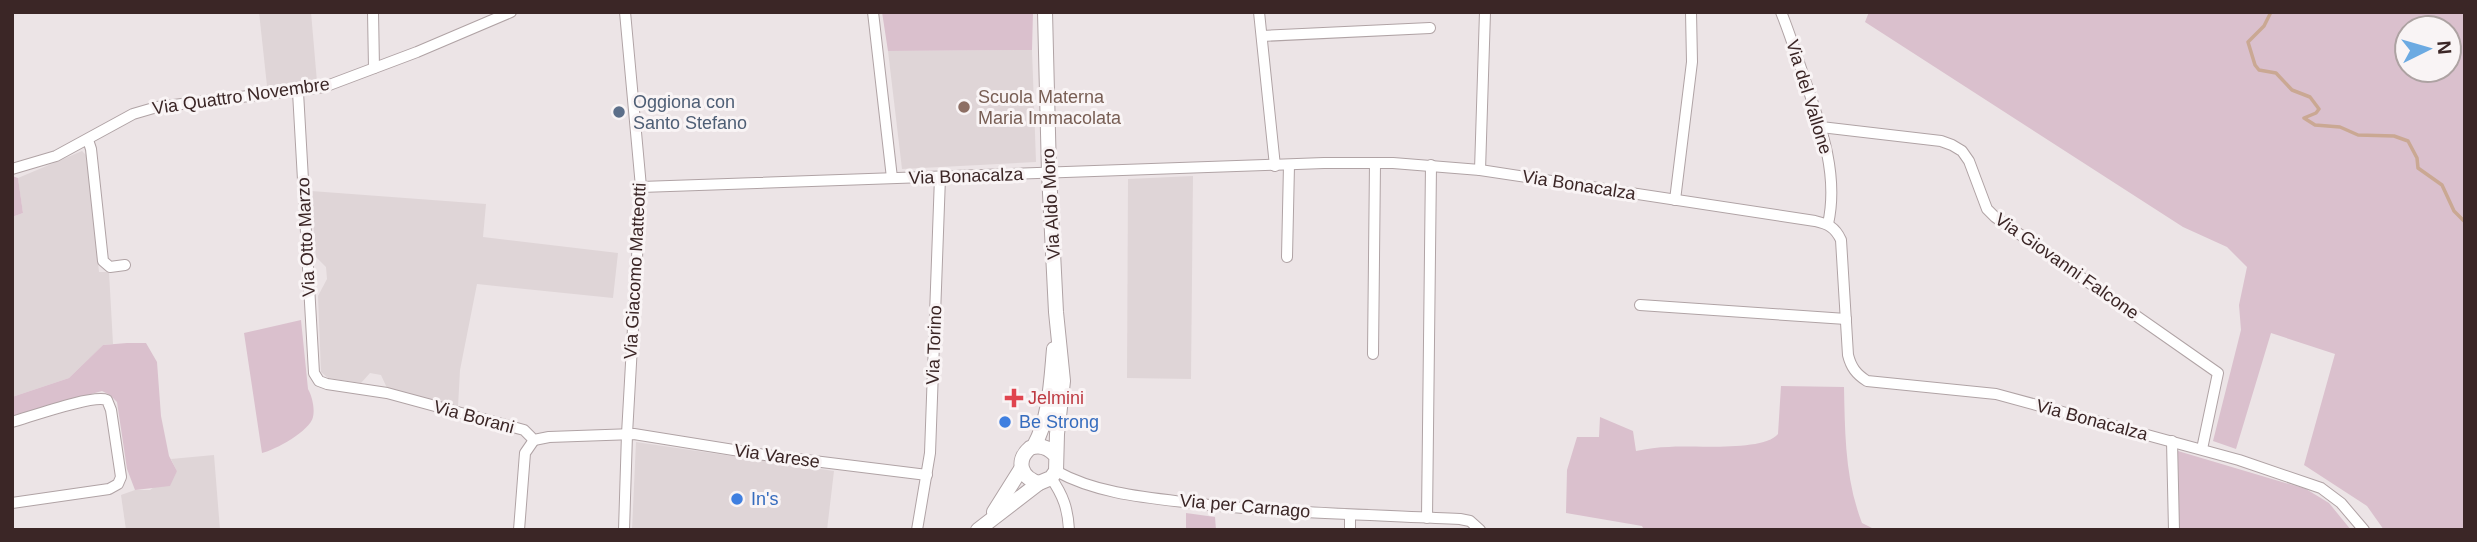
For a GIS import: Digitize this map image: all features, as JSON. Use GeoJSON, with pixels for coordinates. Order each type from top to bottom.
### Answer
{"type":"FeatureCollection","features":[{"type":"Feature","properties":{"kind":"street"},"geometry":{"type":"LineString","coordinates":[[373,12],[374,68]]}},
{"type":"Feature","properties":{"kind":"street","name":"Via Quattro Novembre"},"geometry":{"type":"LineString","coordinates":[[12,169],[56,156],[133,114],[157,107],[324,87],[417,52],[511,12]]}},
{"type":"Feature","properties":{"kind":"street","name":"Via Giacomo Matteotti"},"geometry":{"type":"LineString","coordinates":[[624,530],[641,187],[626,12]]}},
{"type":"Feature","properties":{"kind":"street"},"geometry":{"type":"LineString","coordinates":[[873,12],[892,178]]}},
{"type":"Feature","properties":{"kind":"street","name":"Via Aldo Moro"},"geometry":{"type":"LineString","coordinates":[[1045,12],[1049,173],[1056,312],[1063,381],[1055,456]]}},
{"type":"Feature","properties":{"kind":"street"},"geometry":{"type":"LineString","coordinates":[[1259,12],[1275,166]]}},
{"type":"Feature","properties":{"kind":"street"},"geometry":{"type":"LineString","coordinates":[[1480,170],[1485,12]]}},
{"type":"Feature","properties":{"kind":"street"},"geometry":{"type":"LineString","coordinates":[[1675,200],[1692,62],[1691,12]]}},
{"type":"Feature","properties":{"kind":"street","name":"Via del Vallone"},"geometry":{"type":"LineString","coordinates":[[1781,12],[1821,127],[1832,184],[1833,201],[1828,224]]}},
{"type":"Feature","properties":{"kind":"street"},"geometry":{"type":"LineString","coordinates":[[1262,36],[1430,28]]}},
{"type":"Feature","properties":{"kind":"street","name":"Via Otto Marzo"},"geometry":{"type":"LineString","coordinates":[[298,92],[314,373],[319,381]]}},
{"type":"Feature","properties":{"kind":"street","name":"Via Giovanni Falcone"},"geometry":{"type":"LineString","coordinates":[[1821,127],[1941,141],[1962,151],[1974,172],[1987,209],[1995,217],[2218,373],[2202,449]]}},
{"type":"Feature","properties":{"kind":"street"},"geometry":{"type":"LineString","coordinates":[[88,140],[103,261],[110,267],[125,265]]}},
{"type":"Feature","properties":{"kind":"street"},"geometry":{"type":"LineString","coordinates":[[1373,354],[1375,163]]}},
{"type":"Feature","properties":{"kind":"street","name":"Via Bonacalza"},"geometry":{"type":"LineString","coordinates":[[641,187],[1375,163],[1480,170],[1828,224],[1836,230],[1841,240],[1850,365],[1867,381],[1996,394],[2202,449],[2321,488],[2341,503],[2364,530]]}},
{"type":"Feature","properties":{"kind":"street"},"geometry":{"type":"LineString","coordinates":[[1287,257],[1289,165]]}},
{"type":"Feature","properties":{"kind":"street"},"geometry":{"type":"LineString","coordinates":[[1427,517],[1431,165]]}},
{"type":"Feature","properties":{"kind":"street","name":"Via Torino"},"geometry":{"type":"LineString","coordinates":[[917,530],[928,475],[940,177]]}},
{"type":"Feature","properties":{"kind":"street"},"geometry":{"type":"LineString","coordinates":[[1640,305],[1846,319]]}},
{"type":"Feature","properties":{"kind":"street","name":"Via Aldo Moro"},"geometry":{"type":"LineString","coordinates":[[1034,446],[1044,430],[1047,413],[1056,312]]}},
{"type":"Feature","properties":{"kind":"street","name":"Via Borani"},"geometry":{"type":"LineString","coordinates":[[319,381],[387,393],[524,430],[534,440],[627,434]]}},
{"type":"Feature","properties":{"kind":"street"},"geometry":{"type":"LineString","coordinates":[[12,422],[102,397],[107,400],[111,410],[121,477],[118,484],[109,489],[12,503]]}},
{"type":"Feature","properties":{"kind":"street","name":"Via Varese"},"geometry":{"type":"LineString","coordinates":[[627,434],[820,463],[928,475]]}},
{"type":"Feature","properties":{"kind":"street"},"geometry":{"type":"LineString","coordinates":[[519,530],[525,453],[534,440]]}},
{"type":"Feature","properties":{"kind":"street"},"geometry":{"type":"LineString","coordinates":[[2172,441],[2174,530]]}},
{"type":"Feature","properties":{"kind":"street"},"geometry":{"type":"LineString","coordinates":[[1034,446],[1043,446],[1055,456],[1058,464],[1049,477],[984,525],[1021,469],[1025,453],[1034,446]]}},
{"type":"Feature","properties":{"kind":"street"},"geometry":{"type":"LineString","coordinates":[[1021,469],[1029,479],[1049,477]]}},
{"type":"Feature","properties":{"kind":"street"},"geometry":{"type":"LineString","coordinates":[[1049,477],[1061,492],[1066,504],[1069,530]]}},
{"type":"Feature","properties":{"kind":"street","name":"Via per Carnago"},"geometry":{"type":"LineString","coordinates":[[1049,477],[1142,496],[1223,506],[1460,519],[1470,521],[1480,528]]}},
{"type":"Feature","properties":{"kind":"street","name":"Via Torino"},"geometry":{"type":"LineString","coordinates":[[921,512],[927,530]]}},
{"type":"Feature","properties":{"kind":"street"},"geometry":{"type":"LineString","coordinates":[[1350,515],[1350,530]]}},
{"type":"Feature","properties":{"kind":"shaded area"},"geometry":{"type":"Polygon","coordinates":[[[259,12],[311,12],[317,82],[267,86],[259,12]]]}},
{"type":"Feature","properties":{"kind":"shaded area"},"geometry":{"type":"Polygon","coordinates":[[[882,12],[1033,12],[1032,50],[888,51],[882,12]]]}},
{"type":"Feature","properties":{"kind":"shaded area"},"geometry":{"type":"Polygon","coordinates":[[[1869,12],[2465,12],[2465,530],[2384,530],[2367,506],[2304,465],[2335,354],[2271,333],[2236,449],[2213,441],[2241,330],[2239,305],[2247,267],[2227,247],[2183,227],[1865,22],[1869,12]]]}},
{"type":"Feature","properties":{"kind":"shaded area","name":"Scuola Materna Maria Immacolata"},"geometry":{"type":"Polygon","coordinates":[[[1032,50],[1036,162],[902,169],[888,51],[1032,50]]]}},
{"type":"Feature","properties":{"kind":"shaded area"},"geometry":{"type":"Polygon","coordinates":[[[82,151],[87,156],[99,272],[109,272],[113,344],[103,345],[69,378],[12,397],[12,217],[23,213],[18,178],[82,151]]]}},
{"type":"Feature","properties":{"kind":"shaded area"},"geometry":{"type":"Polygon","coordinates":[[[12,176],[18,178],[23,213],[12,217],[12,176]]]}},
{"type":"Feature","properties":{"kind":"shaded area"},"geometry":{"type":"Polygon","coordinates":[[[1193,176],[1191,379],[1127,378],[1128,179],[1193,176]]]}},
{"type":"Feature","properties":{"kind":"shaded area"},"geometry":{"type":"Polygon","coordinates":[[[311,191],[486,204],[483,237],[618,253],[613,298],[477,284],[460,370],[458,407],[387,388],[381,375],[370,373],[361,383],[328,378],[321,372],[318,296],[327,279],[326,267],[316,257],[311,191]]]}},
{"type":"Feature","properties":{"kind":"shaded area"},"geometry":{"type":"Polygon","coordinates":[[[301,320],[313,417],[299,434],[262,453],[244,333],[301,320]]]}},
{"type":"Feature","properties":{"kind":"shaded area"},"geometry":{"type":"Polygon","coordinates":[[[146,343],[157,362],[161,416],[169,456],[177,471],[170,486],[135,490],[127,469],[117,402],[102,391],[12,416],[12,397],[69,378],[103,345],[146,343]]]}},
{"type":"Feature","properties":{"kind":"shaded area"},"geometry":{"type":"Polygon","coordinates":[[[1781,386],[1844,387],[1847,456],[1852,490],[1862,523],[1876,530],[1644,530],[1642,526],[1566,513],[1567,470],[1577,437],[1599,437],[1600,417],[1633,431],[1636,451],[1661,447],[1727,447],[1758,443],[1770,440],[1778,434],[1781,386]]]}},
{"type":"Feature","properties":{"kind":"shaded area"},"geometry":{"type":"Polygon","coordinates":[[[636,442],[834,471],[827,530],[632,530],[636,442]]]}},
{"type":"Feature","properties":{"kind":"shaded area"},"geometry":{"type":"Polygon","coordinates":[[[2178,451],[2306,489],[2329,503],[2351,530],[2179,530],[2178,451]]]}},
{"type":"Feature","properties":{"kind":"shaded area"},"geometry":{"type":"Polygon","coordinates":[[[214,455],[220,530],[126,530],[121,495],[135,490],[150,490],[177,471],[171,459],[214,455]]]}},
{"type":"Feature","properties":{"kind":"shaded area"},"geometry":{"type":"Polygon","coordinates":[[[1186,513],[1215,517],[1216,530],[1186,530],[1186,513]]]}},
{"type":"Feature","properties":{"kind":"waterway"},"geometry":{"type":"LineString","coordinates":[[2271,12],[2264,26],[2248,42],[2259,70],[2276,73],[2292,90],[2310,97],[2319,109],[2304,118],[2315,125],[2340,127],[2358,135],[2394,136],[2408,141],[2417,158],[2418,168],[2442,185],[2454,211],[2465,222]]}},
{"type":"Feature","properties":{"kind":"place","name":"Scuola Materna Maria Immacolata"},"geometry":{"type":"Point","coordinates":[964,107]}},
{"type":"Feature","properties":{"kind":"place","name":"Oggiona con Santo Stefano"},"geometry":{"type":"Point","coordinates":[619,112]}},
{"type":"Feature","properties":{"kind":"place","name":"Jelmini"},"geometry":{"type":"Point","coordinates":[1014,398]}},
{"type":"Feature","properties":{"kind":"place","name":"Be Strong"},"geometry":{"type":"Point","coordinates":[1005,422]}},
{"type":"Feature","properties":{"kind":"place","name":"In's"},"geometry":{"type":"Point","coordinates":[737,499]}}]}
